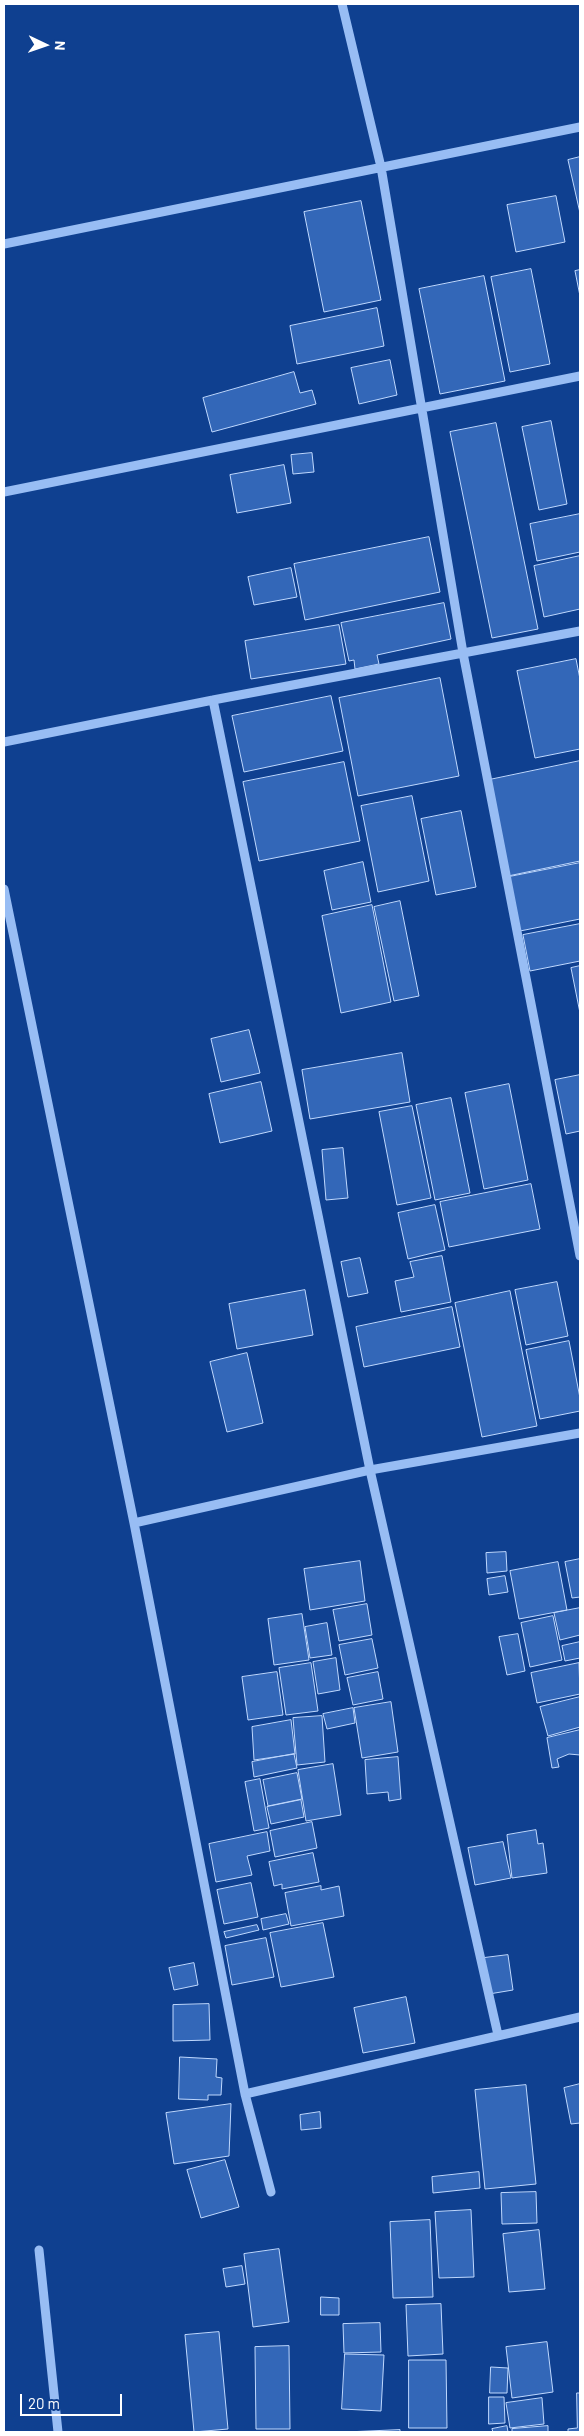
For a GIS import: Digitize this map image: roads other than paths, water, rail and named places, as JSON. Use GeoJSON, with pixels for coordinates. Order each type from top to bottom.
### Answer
{"type":"FeatureCollection","features":[{"type":"Feature","properties":{"kind":"street"},"geometry":{"type":"LineString","coordinates":[[342,4],[381,166],[463,653],[580,1256]]}},
{"type":"Feature","properties":{"kind":"street"},"geometry":{"type":"LineString","coordinates":[[4,244],[580,127]]}},
{"type":"Feature","properties":{"kind":"street"},"geometry":{"type":"LineString","coordinates":[[4,492],[580,376]]}},
{"type":"Feature","properties":{"kind":"street"},"geometry":{"type":"LineString","coordinates":[[4,742],[214,700],[580,631]]}},
{"type":"Feature","properties":{"kind":"street"},"geometry":{"type":"LineString","coordinates":[[214,700],[370,1470],[498,2035]]}},
{"type":"Feature","properties":{"kind":"street"},"geometry":{"type":"LineString","coordinates":[[4,888],[134,1523],[244,2094],[270,2192]]}},
{"type":"Feature","properties":{"kind":"street"},"geometry":{"type":"LineString","coordinates":[[134,1523],[370,1470],[580,1433]]}},
{"type":"Feature","properties":{"kind":"street"},"geometry":{"type":"LineString","coordinates":[[244,2094],[580,2017]]}},
{"type":"Feature","properties":{"kind":"street"},"geometry":{"type":"LineString","coordinates":[[39,2250],[58,2432]]}}]}
